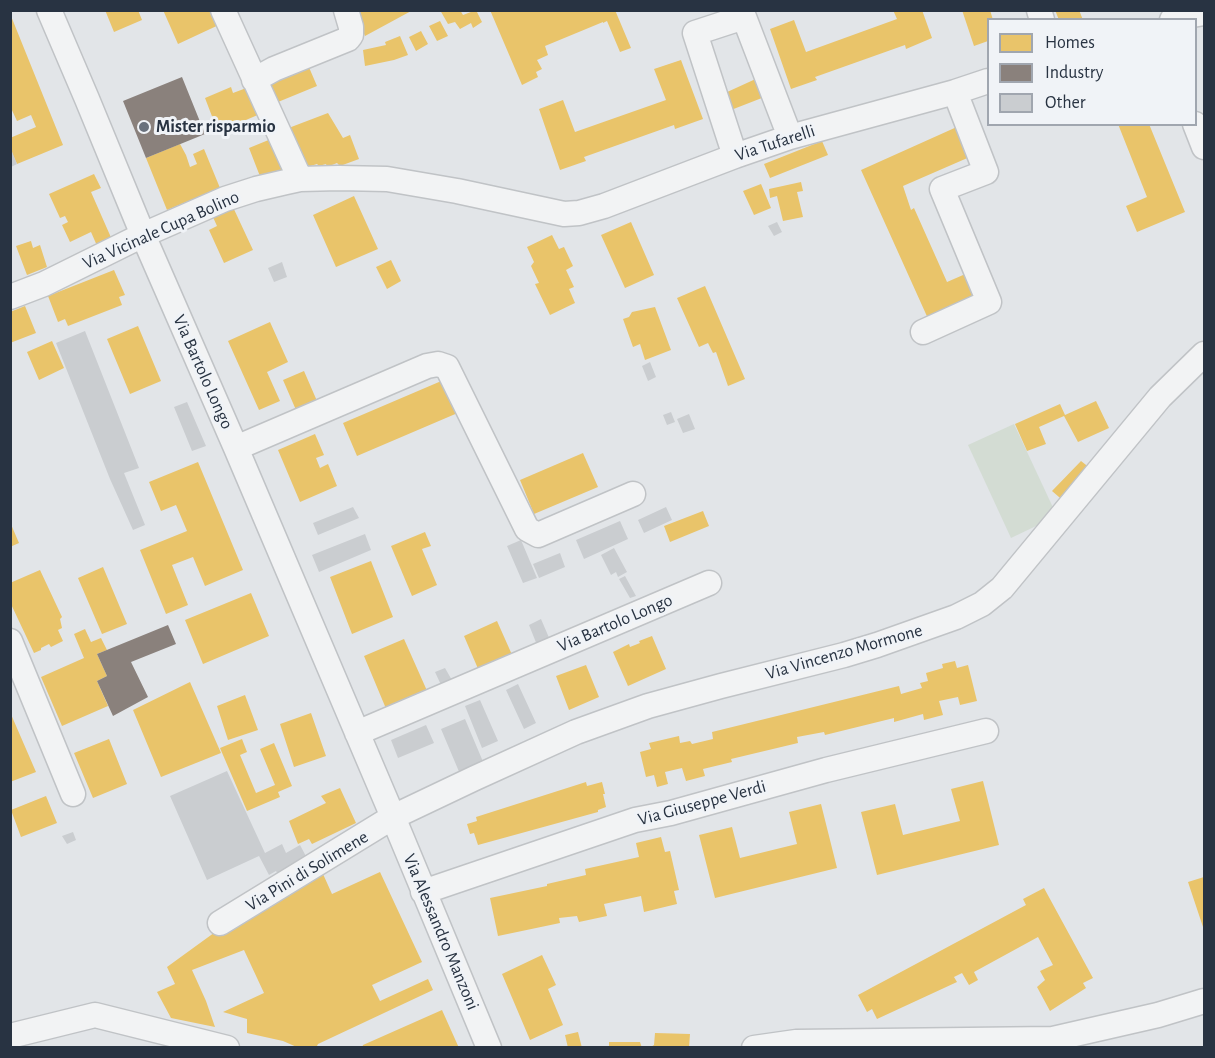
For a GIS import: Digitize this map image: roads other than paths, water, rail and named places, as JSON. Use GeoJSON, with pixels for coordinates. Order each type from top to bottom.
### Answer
{"type":"FeatureCollection","features":[{"type":"Feature","properties":{"kind":"street","name":"Via Bartolo Longo"},"geometry":{"type":"LineString","coordinates":[[49,10],[142,235],[236,448],[393,817]]}},
{"type":"Feature","properties":{"kind":"street"},"geometry":{"type":"LineString","coordinates":[[223,10],[300,179]]}},
{"type":"Feature","properties":{"kind":"street"},"geometry":{"type":"LineString","coordinates":[[254,80],[274,69],[348,39],[351,35],[351,27],[346,10]]}},
{"type":"Feature","properties":{"kind":"street"},"geometry":{"type":"LineString","coordinates":[[1176,18],[1204,13]]}},
{"type":"Feature","properties":{"kind":"street"},"geometry":{"type":"LineString","coordinates":[[735,156],[695,33],[744,17],[790,137]]}},
{"type":"Feature","properties":{"kind":"street","name":"Via Tufarelli"},"geometry":{"type":"LineString","coordinates":[[564,214],[579,213],[604,206],[790,137],[987,81]]}},
{"type":"Feature","properties":{"kind":"street"},"geometry":{"type":"LineString","coordinates":[[923,332],[989,302],[942,189],[986,172],[955,92]]}},
{"type":"Feature","properties":{"kind":"street"},"geometry":{"type":"LineString","coordinates":[[1196,126],[1204,147]]}},
{"type":"Feature","properties":{"kind":"street","name":"Via Vicinale Cupa Bolino"},"geometry":{"type":"LineString","coordinates":[[10,297],[44,284],[142,235],[225,199],[300,179],[339,177],[387,179],[458,190],[564,214]]}},
{"type":"Feature","properties":{"kind":"street","name":"Via Vincenzo Mormone"},"geometry":{"type":"LineString","coordinates":[[393,817],[576,732],[648,706],[844,655],[956,617],[982,604],[1002,588],[1160,397],[1204,354]]}},
{"type":"Feature","properties":{"kind":"street"},"geometry":{"type":"LineString","coordinates":[[236,448],[427,366],[438,364],[447,367],[527,529],[538,535],[633,494]]}},
{"type":"Feature","properties":{"kind":"street","name":"Via Bartolo Longo"},"geometry":{"type":"LineString","coordinates":[[357,733],[709,583]]}},
{"type":"Feature","properties":{"kind":"street"},"geometry":{"type":"LineString","coordinates":[[10,641],[73,794]]}},
{"type":"Feature","properties":{"kind":"street","name":"Via Giuseppe Verdi"},"geometry":{"type":"LineString","coordinates":[[423,892],[635,820],[671,813],[826,770],[986,731]]}},
{"type":"Feature","properties":{"kind":"street","name":"Via Alessandro Manzoni"},"geometry":{"type":"LineString","coordinates":[[393,817],[489,1047]]}},
{"type":"Feature","properties":{"kind":"street","name":"Via Pini di Solimene"},"geometry":{"type":"LineString","coordinates":[[220,923],[393,817]]}},
{"type":"Feature","properties":{"kind":"street"},"geometry":{"type":"LineString","coordinates":[[754,1047],[796,1042],[1053,1039],[1158,1015],[1204,1001]]}},
{"type":"Feature","properties":{"kind":"street"},"geometry":{"type":"LineString","coordinates":[[10,1036],[95,1015],[227,1047]]}},
{"type":"Feature","properties":{"kind":"place","name":"Mister risparmio"},"geometry":{"type":"Point","coordinates":[144,127]}}]}
